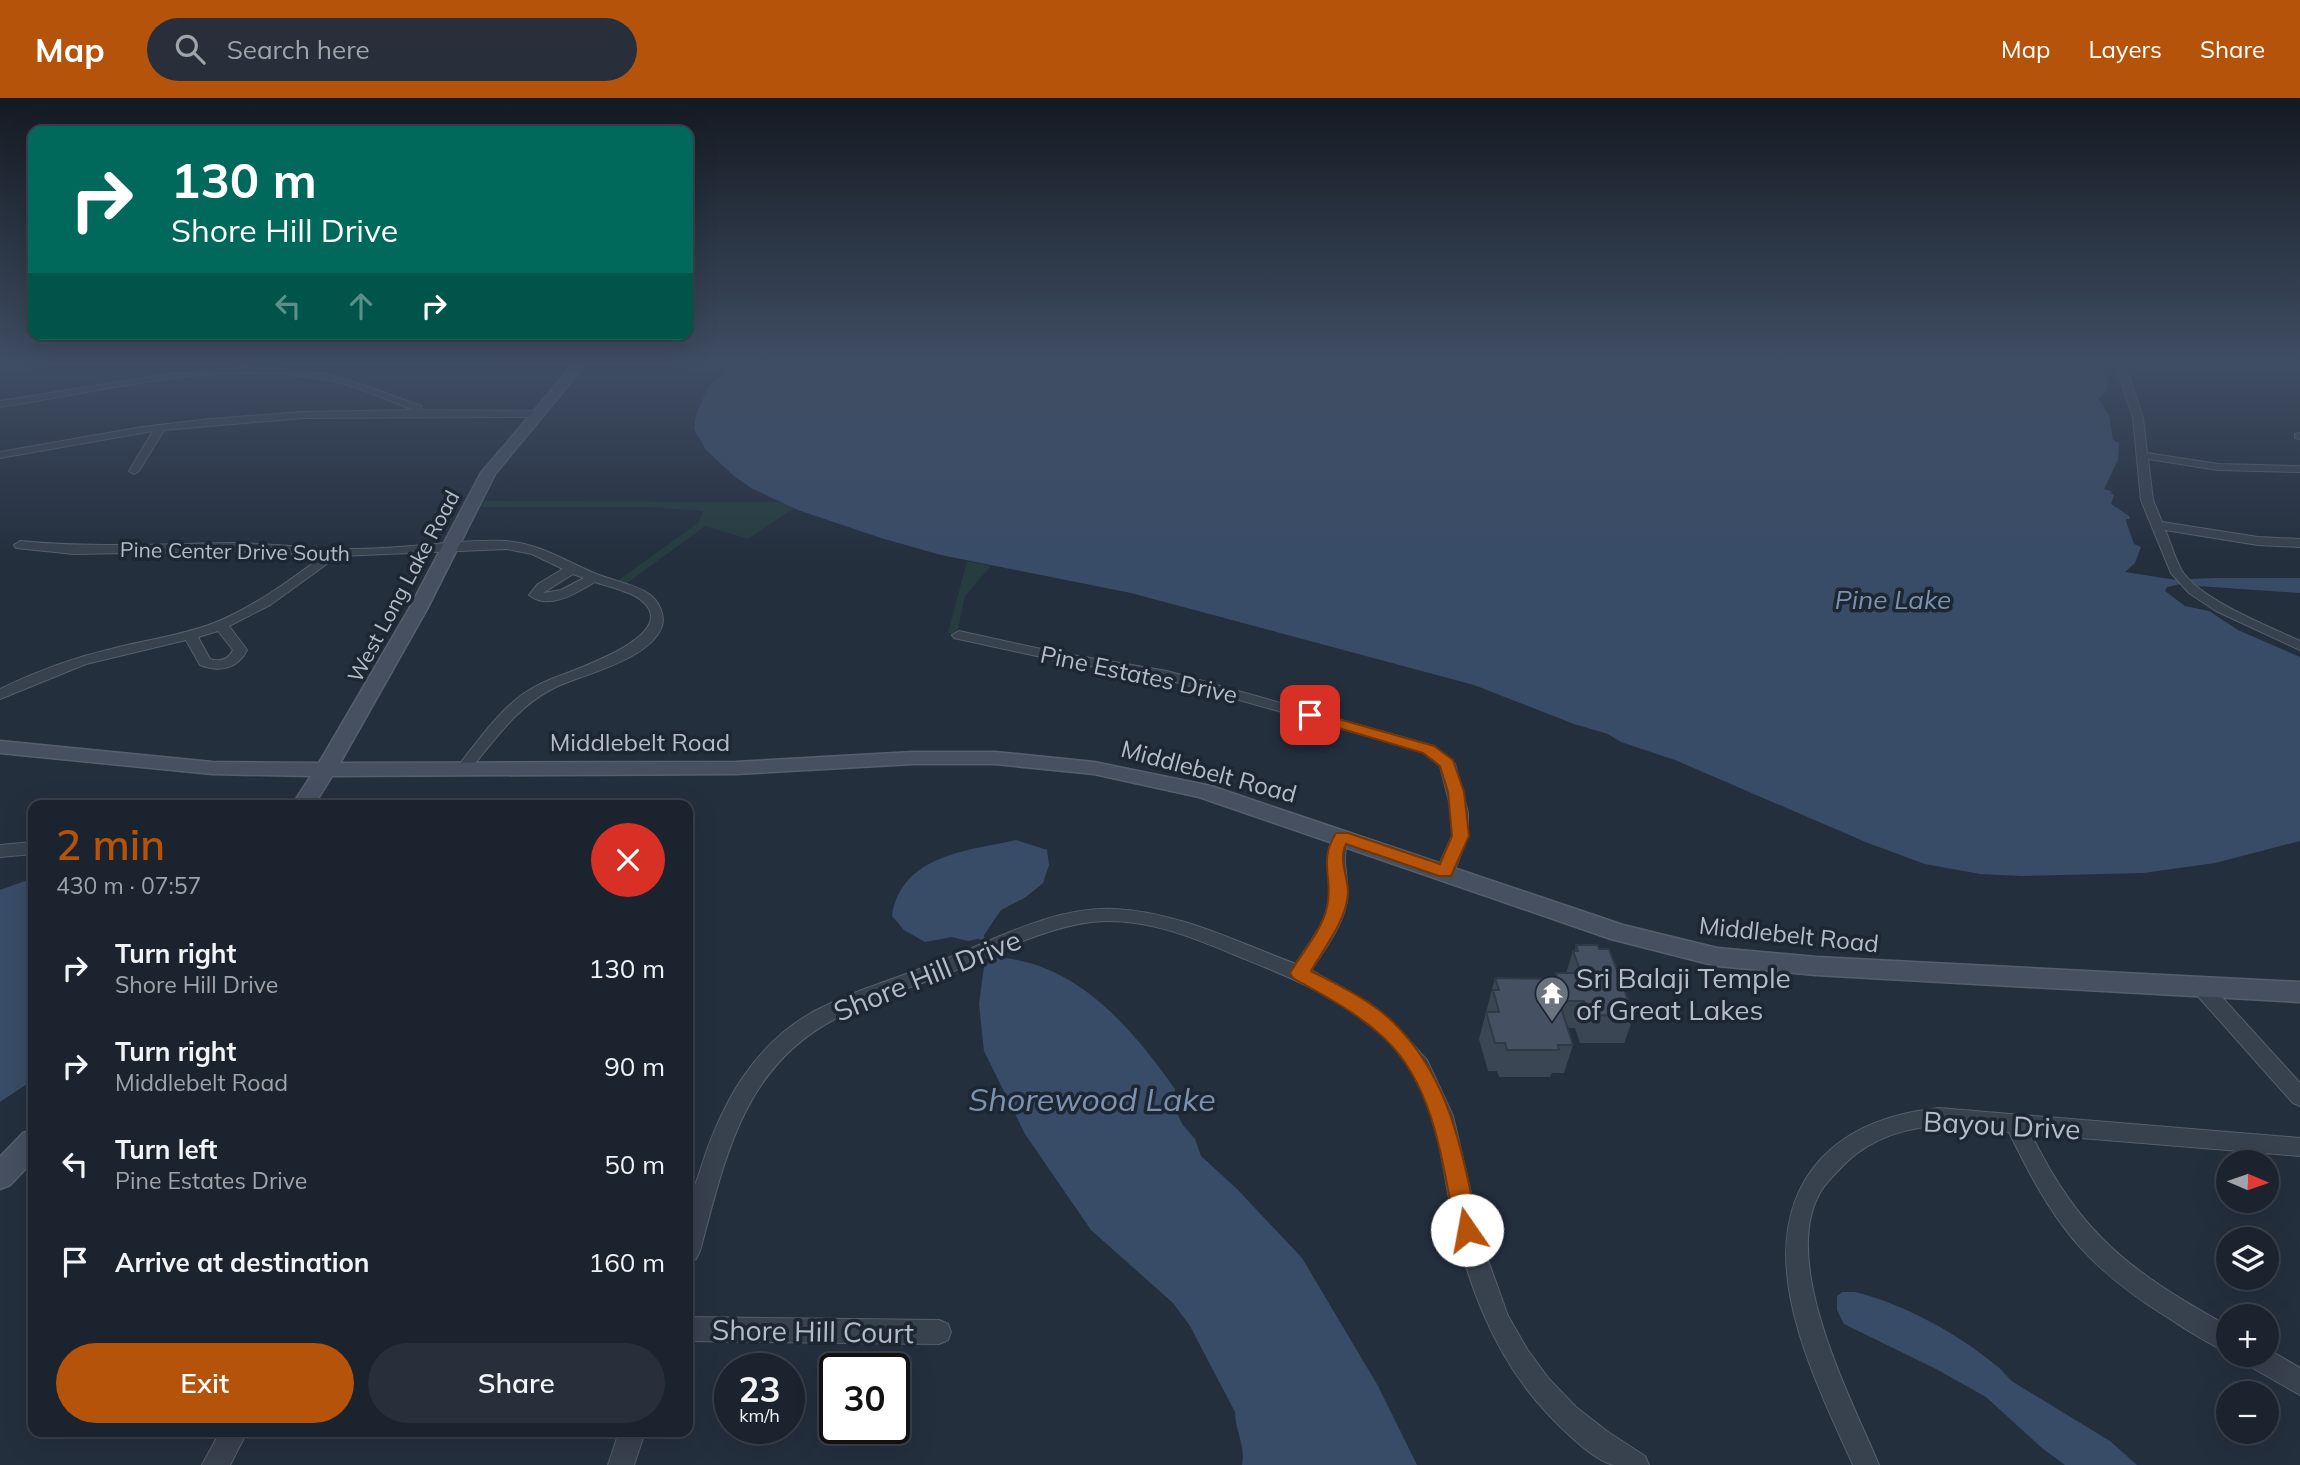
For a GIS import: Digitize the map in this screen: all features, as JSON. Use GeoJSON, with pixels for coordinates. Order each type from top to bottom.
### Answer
{"type":"FeatureCollection","features":[{"type":"Feature","properties":{"kind":"street"},"geometry":{"type":"LineString","coordinates":[[0,455],[151,429]]}},
{"type":"Feature","properties":{"kind":"street"},"geometry":{"type":"LineString","coordinates":[[134,471],[160,429]]}},
{"type":"Feature","properties":{"kind":"street","name":"West Long Lake Road"},"geometry":{"type":"LineString","coordinates":[[306,800],[452,547],[491,469],[525,429]]}},
{"type":"Feature","properties":{"kind":"street"},"geometry":{"type":"LineString","coordinates":[[2138,429],[2147,497],[2175,570],[2189,586],[2228,612],[2300,646]]}},
{"type":"Feature","properties":{"kind":"street"},"geometry":{"type":"LineString","coordinates":[[2141,455],[2218,467],[2300,469]]}},
{"type":"Feature","properties":{"kind":"street"},"geometry":{"type":"LineString","coordinates":[[2157,525],[2258,541],[2300,543]]}},
{"type":"Feature","properties":{"kind":"street","name":"Pine Center Drive South"},"geometry":{"type":"LineString","coordinates":[[20,545],[74,550],[234,547],[337,552],[521,547],[537,551],[572,569],[645,597],[655,610],[657,618],[654,629],[632,649],[548,685],[529,697],[508,715],[463,769]]}},
{"type":"Feature","properties":{"kind":"street"},"geometry":{"type":"LineString","coordinates":[[0,695],[77,662],[222,625],[253,610],[337,552]]}},
{"type":"Feature","properties":{"kind":"street"},"geometry":{"type":"LineString","coordinates":[[572,569],[542,587],[535,595],[539,598],[556,596],[594,578]]}},
{"type":"Feature","properties":{"kind":"street"},"geometry":{"type":"LineString","coordinates":[[190,635],[205,662],[221,666],[239,655],[240,650],[222,625]]}},
{"type":"Feature","properties":{"kind":"street","name":"Pine Estates Drive"},"geometry":{"type":"LineString","coordinates":[[959,635],[1055,656],[1167,675],[1429,749],[1447,764],[1460,813],[1460,836],[1445,872]]}},
{"type":"Feature","properties":{"kind":"street","name":"Middlebelt Road"},"geometry":{"type":"LineString","coordinates":[[0,747],[212,768],[780,767],[945,757],[1032,761],[1107,770],[1168,782],[1228,799],[1642,939],[1717,957],[1788,965],[2203,989],[2300,992]]}},
{"type":"Feature","properties":{"kind":"street"},"geometry":{"type":"LineString","coordinates":[[1300,973],[1334,915],[1339,892],[1335,848],[1342,836]]}},
{"type":"Feature","properties":{"kind":"street"},"geometry":{"type":"LineString","coordinates":[[0,851],[28,848]]}},
{"type":"Feature","properties":{"kind":"street","name":"Shore Hill Drive"},"geometry":{"type":"LineString","coordinates":[[693,1235],[722,1141],[750,1081],[782,1044],[802,1029],[840,1007],[1016,938],[1059,924],[1110,915],[1185,929],[1300,973],[1326,986],[1384,1026],[1419,1065],[1443,1118],[1483,1291],[1503,1334],[1535,1382],[1559,1409],[1585,1433],[1636,1465]]}},
{"type":"Feature","properties":{"kind":"street"},"geometry":{"type":"LineString","coordinates":[[2203,989],[2300,1097]]}},
{"type":"Feature","properties":{"kind":"street","name":"Bayou Drive"},"geometry":{"type":"LineString","coordinates":[[1866,1465],[1814,1339],[1797,1268],[1797,1239],[1808,1193],[1819,1174],[1834,1158],[1861,1138],[1883,1128],[1939,1117],[2300,1147]]}},
{"type":"Feature","properties":{"kind":"street"},"geometry":{"type":"LineString","coordinates":[[2015,1122],[2051,1193],[2078,1231],[2094,1248],[2150,1292],[2216,1333]]}},
{"type":"Feature","properties":{"kind":"street"},"geometry":{"type":"LineString","coordinates":[[0,1176],[28,1147]]}},
{"type":"Feature","properties":{"kind":"street","name":"Shore Hill Court"},"geometry":{"type":"LineString","coordinates":[[693,1329],[939,1332]]}},
{"type":"Feature","properties":{"kind":"street"},"geometry":{"type":"LineString","coordinates":[[2275,1367],[2300,1382]]}},
{"type":"Feature","properties":{"kind":"street"},"geometry":{"type":"LineString","coordinates":[[215,1465],[231,1437]]}},
{"type":"Feature","properties":{"kind":"street"},"geometry":{"type":"LineString","coordinates":[[621,1465],[630,1437]]}},
{"type":"Feature","properties":{"kind":"green space"},"geometry":{"type":"Polygon","coordinates":[[[485,501],[799,502],[748,539],[705,526],[626,584],[616,582],[698,523],[703,511],[651,507],[481,507],[485,501]]]}},
{"type":"Feature","properties":{"kind":"green space"},"geometry":{"type":"Polygon","coordinates":[[[967,561],[991,566],[965,596],[957,634],[948,633],[967,561]]]}},
{"type":"Feature","properties":{"kind":"water","name":"Pine Lake"},"geometry":{"type":"Polygon","coordinates":[[[694,429],[2111,429],[2113,440],[2119,443],[2118,460],[2104,489],[2113,492],[2110,493],[2114,495],[2111,504],[2129,516],[2130,519],[2126,521],[2134,544],[2141,547],[2135,563],[2125,572],[2176,580],[2181,584],[2167,587],[2165,591],[2185,606],[2209,611],[2238,630],[2300,657],[2300,841],[2215,863],[2143,873],[2022,876],[1980,874],[1925,864],[1868,843],[1675,760],[1474,685],[1131,593],[941,555],[798,510],[751,488],[734,476],[706,450],[694,429]]]}},
{"type":"Feature","properties":{"kind":"water"},"geometry":{"type":"Polygon","coordinates":[[[2300,578],[2300,593],[2198,586],[2188,579],[2300,578]]]}},
{"type":"Feature","properties":{"kind":"water"},"geometry":{"type":"Polygon","coordinates":[[[1016,840],[1047,850],[1049,865],[1043,883],[1026,897],[1001,910],[982,938],[968,941],[952,937],[925,942],[904,930],[892,916],[898,895],[909,880],[923,868],[958,853],[1016,840]]]}},
{"type":"Feature","properties":{"kind":"water"},"geometry":{"type":"Polygon","coordinates":[[[28,880],[28,1083],[0,1102],[0,890],[28,880]]]}},
{"type":"Feature","properties":{"kind":"water","name":"Shorewood Lake"},"geometry":{"type":"Polygon","coordinates":[[[993,957],[1023,961],[1075,984],[1099,1001],[1140,1043],[1175,1089],[1173,1104],[1182,1124],[1195,1139],[1201,1156],[1237,1189],[1302,1258],[1378,1386],[1417,1465],[1242,1465],[1243,1451],[1235,1412],[1190,1326],[1173,1303],[1091,1230],[1025,1134],[984,1051],[979,1004],[984,967],[993,957]]]}},
{"type":"Feature","properties":{"kind":"water"},"geometry":{"type":"Polygon","coordinates":[[[1842,1292],[1855,1292],[1912,1312],[1948,1332],[1982,1355],[2013,1382],[2110,1441],[2137,1465],[2065,1465],[2042,1448],[1986,1397],[1844,1324],[1837,1310],[1837,1296],[1842,1292]]]}},
{"type":"Feature","properties":{"kind":"building"},"geometry":{"type":"Polygon","coordinates":[[[1576,945],[1598,945],[1599,949],[1609,949],[1634,1016],[1590,1015],[1584,1001],[1559,1001],[1573,1045],[1558,1045],[1559,1050],[1507,1050],[1505,1043],[1495,1043],[1486,1012],[1499,1012],[1493,990],[1499,990],[1495,978],[1558,979],[1556,973],[1581,973],[1573,951],[1578,951],[1576,945]]]}},
{"type":"Feature","properties":{"kind":"waterway"},"geometry":{"type":"LineString","coordinates":[[982,938],[993,957]]}},
{"type":"Feature","properties":{"kind":"place","name":"Sri Balaji Temple of Great Lakes"},"geometry":{"type":"Point","coordinates":[1552,1023]}},
{"type":"Feature","properties":{"kind":"route"},"geometry":{"type":"LineString","coordinates":[[1310,715],[1429,749],[1447,764],[1456,792],[1460,836],[1445,872],[1342,836],[1335,848],[1334,859],[1338,903],[1334,915],[1300,973],[1326,986],[1384,1026],[1419,1065],[1438,1104],[1450,1141],[1467,1230]]}}]}
